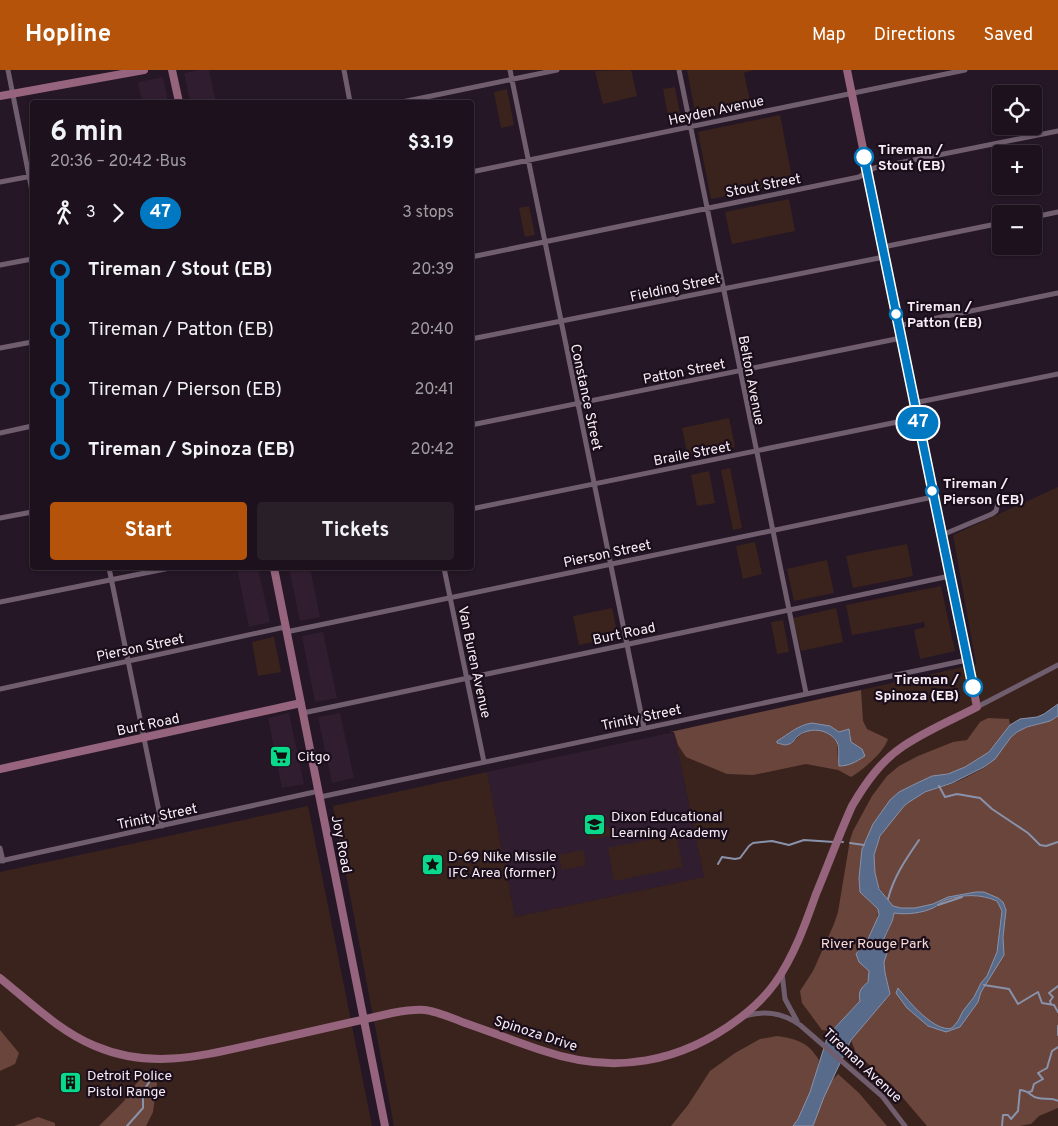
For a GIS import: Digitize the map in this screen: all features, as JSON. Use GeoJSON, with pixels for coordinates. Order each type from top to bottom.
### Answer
{"type":"FeatureCollection","features":[{"type":"Feature","properties":{"kind":"street"},"geometry":{"type":"LineString","coordinates":[[8,70],[30,171]]}},
{"type":"Feature","properties":{"kind":"street"},"geometry":{"type":"LineString","coordinates":[[0,96],[144,70]]}},
{"type":"Feature","properties":{"kind":"street"},"geometry":{"type":"LineString","coordinates":[[172,70],[178,100]]}},
{"type":"Feature","properties":{"kind":"street"},"geometry":{"type":"LineString","coordinates":[[344,70],[350,100]]}},
{"type":"Feature","properties":{"kind":"street","name":"Constance Street"},"geometry":{"type":"LineString","coordinates":[[510,70],[644,728]]}},
{"type":"Feature","properties":{"kind":"street"},"geometry":{"type":"LineString","coordinates":[[412,100],[557,70]]}},
{"type":"Feature","properties":{"kind":"street","name":"Belton Avenue"},"geometry":{"type":"LineString","coordinates":[[679,70],[806,693]]}},
{"type":"Feature","properties":{"kind":"street"},"geometry":{"type":"LineString","coordinates":[[847,70],[977,707]]}},
{"type":"Feature","properties":{"kind":"street","name":"Heyden Avenue"},"geometry":{"type":"LineString","coordinates":[[474,171],[965,70]]}},
{"type":"Feature","properties":{"kind":"street","name":"Stout Street"},"geometry":{"type":"LineString","coordinates":[[474,256],[859,178],[874,168],[1058,131]]}},
{"type":"Feature","properties":{"kind":"street"},"geometry":{"type":"LineString","coordinates":[[0,182],[30,176]]}},
{"type":"Feature","properties":{"kind":"street"},"geometry":{"type":"LineString","coordinates":[[1042,215],[1058,212]]}},
{"type":"Feature","properties":{"kind":"street"},"geometry":{"type":"LineString","coordinates":[[882,247],[992,225]]}},
{"type":"Feature","properties":{"kind":"street","name":"Fielding Street"},"geometry":{"type":"LineString","coordinates":[[474,338],[884,257]]}},
{"type":"Feature","properties":{"kind":"street"},"geometry":{"type":"LineString","coordinates":[[0,264],[30,258]]}},
{"type":"Feature","properties":{"kind":"street"},"geometry":{"type":"LineString","coordinates":[[898,326],[1058,293]]}},
{"type":"Feature","properties":{"kind":"street","name":"Patton Street"},"geometry":{"type":"LineString","coordinates":[[474,424],[901,338]]}},
{"type":"Feature","properties":{"kind":"street"},"geometry":{"type":"LineString","coordinates":[[0,348],[30,342]]}},
{"type":"Feature","properties":{"kind":"street"},"geometry":{"type":"LineString","coordinates":[[914,403],[1058,374]]}},
{"type":"Feature","properties":{"kind":"street","name":"Braile Street"},"geometry":{"type":"LineString","coordinates":[[474,508],[917,418]]}},
{"type":"Feature","properties":{"kind":"street"},"geometry":{"type":"LineString","coordinates":[[0,433],[30,426]]}},
{"type":"Feature","properties":{"kind":"street","name":"Pierson Street"},"geometry":{"type":"LineString","coordinates":[[0,688],[933,497]]}},
{"type":"Feature","properties":{"kind":"street"},"geometry":{"type":"LineString","coordinates":[[942,535],[992,514],[996,511],[999,499]]}},
{"type":"Feature","properties":{"kind":"street"},"geometry":{"type":"LineString","coordinates":[[0,518],[30,512]]}},
{"type":"Feature","properties":{"kind":"street"},"geometry":{"type":"LineString","coordinates":[[110,570],[162,826]]}},
{"type":"Feature","properties":{"kind":"street"},"geometry":{"type":"LineString","coordinates":[[0,602],[160,570]]}},
{"type":"Feature","properties":{"kind":"street","name":"Joy Road"},"geometry":{"type":"LineString","coordinates":[[274,570],[384,1126]]}},
{"type":"Feature","properties":{"kind":"street","name":"Van Buren Avenue"},"geometry":{"type":"LineString","coordinates":[[444,570],[484,762]]}},
{"type":"Feature","properties":{"kind":"street","name":"Burt Road"},"geometry":{"type":"LineString","coordinates":[[303,713],[950,576]]}},
{"type":"Feature","properties":{"kind":"street","name":"Trinity Street"},"geometry":{"type":"LineString","coordinates":[[1,861],[967,660]]}},
{"type":"Feature","properties":{"kind":"street","name":"Spinoza Drive"},"geometry":{"type":"LineString","coordinates":[[0,978],[58,1026],[76,1037],[105,1050],[146,1060],[173,1060],[194,1057],[406,1011],[428,1011],[557,1056],[585,1062],[614,1064],[648,1060],[680,1052],[713,1037],[740,1018],[765,996],[782,972],[801,934],[852,806],[877,770],[900,748],[926,732],[1058,665]]}},
{"type":"Feature","properties":{"kind":"street","name":"Burt Road"},"geometry":{"type":"LineString","coordinates":[[0,769],[301,703]]}},
{"type":"Feature","properties":{"kind":"street"},"geometry":{"type":"LineString","coordinates":[[0,848],[1,861]]}},
{"type":"Feature","properties":{"kind":"street"},"geometry":{"type":"LineString","coordinates":[[782,972],[782,985],[786,999],[800,1025]]}},
{"type":"Feature","properties":{"kind":"street"},"geometry":{"type":"LineString","coordinates":[[740,1018],[756,1013],[772,1013],[786,1016],[800,1025]]}},
{"type":"Feature","properties":{"kind":"street","name":"Tireman Avenue"},"geometry":{"type":"LineString","coordinates":[[800,1025],[882,1096],[905,1126]]}},
{"type":"Feature","properties":{"kind":"shaded area"},"geometry":{"type":"Polygon","coordinates":[[[209,70],[216,100],[190,100],[184,73],[209,70]]]}},
{"type":"Feature","properties":{"kind":"shaded area"},"geometry":{"type":"Polygon","coordinates":[[[163,77],[168,100],[142,100],[138,82],[163,77]]]}},
{"type":"Feature","properties":{"kind":"shaded area"},"geometry":{"type":"Polygon","coordinates":[[[237,570],[258,570],[270,622],[249,627],[237,570]]]}},
{"type":"Feature","properties":{"kind":"shaded area"},"geometry":{"type":"Polygon","coordinates":[[[289,570],[310,570],[320,617],[300,621],[289,570]]]}},
{"type":"Feature","properties":{"kind":"shaded area"},"geometry":{"type":"Polygon","coordinates":[[[323,632],[337,698],[315,702],[302,636],[323,632]]]}},
{"type":"Feature","properties":{"kind":"shaded area"},"geometry":{"type":"Polygon","coordinates":[[[861,690],[863,721],[867,729],[888,739],[873,760],[851,777],[838,770],[806,764],[753,775],[727,774],[686,757],[678,745],[674,732],[670,732],[861,690]],[[806,724],[777,741],[792,744],[803,733],[818,729],[828,733],[837,742],[838,760],[862,749],[850,742],[851,735],[839,732],[830,726],[806,724]]]}},
{"type":"Feature","properties":{"kind":"shaded area"},"geometry":{"type":"Polygon","coordinates":[[[289,713],[304,784],[282,788],[268,718],[289,713]]]}},
{"type":"Feature","properties":{"kind":"shaded area"},"geometry":{"type":"Polygon","coordinates":[[[340,713],[354,778],[332,783],[318,717],[340,713]]]}},
{"type":"Feature","properties":{"kind":"shaded area"},"geometry":{"type":"Polygon","coordinates":[[[1058,716],[1058,1108],[1039,1116],[1031,1124],[1020,1126],[927,1126],[892,1085],[856,1053],[851,1040],[890,994],[884,962],[888,950],[884,939],[892,922],[894,912],[875,877],[874,855],[876,847],[886,828],[908,802],[926,792],[955,782],[982,769],[992,761],[1016,733],[1058,716]]]}},
{"type":"Feature","properties":{"kind":"shaded area"},"geometry":{"type":"Polygon","coordinates":[[[988,718],[1009,719],[1010,725],[989,752],[965,767],[948,774],[932,776],[899,792],[890,800],[873,824],[862,849],[859,878],[860,892],[878,909],[875,926],[869,937],[857,951],[869,971],[868,979],[861,989],[860,1001],[831,1031],[822,1030],[802,1003],[800,991],[813,971],[838,912],[853,831],[872,796],[887,776],[899,766],[918,756],[953,742],[967,740],[980,722],[988,718]]]}},
{"type":"Feature","properties":{"kind":"shaded area","name":"Dixon Educational Learning Academy"},"geometry":{"type":"Polygon","coordinates":[[[674,732],[704,877],[515,917],[487,772],[674,732]]]}},
{"type":"Feature","properties":{"kind":"shaded area"},"geometry":{"type":"Polygon","coordinates":[[[0,1030],[19,1053],[15,1064],[0,1071],[0,1030]]]}},
{"type":"Feature","properties":{"kind":"shaded area"},"geometry":{"type":"Polygon","coordinates":[[[777,1036],[801,1042],[811,1049],[819,1060],[810,1094],[793,1126],[671,1126],[688,1105],[710,1071],[735,1053],[760,1039],[777,1036]]]}},
{"type":"Feature","properties":{"kind":"shaded area"},"geometry":{"type":"Polygon","coordinates":[[[838,1074],[859,1093],[887,1126],[813,1126],[829,1085],[838,1074]]]}},
{"type":"Feature","properties":{"kind":"shaded area"},"geometry":{"type":"Polygon","coordinates":[[[142,1078],[156,1078],[157,1083],[153,1112],[146,1126],[99,1126],[124,1101],[142,1078]]]}},
{"type":"Feature","properties":{"kind":"shaded area"},"geometry":{"type":"Polygon","coordinates":[[[38,1117],[55,1123],[55,1126],[14,1126],[38,1117]]]}},
{"type":"Feature","properties":{"kind":"green space"},"geometry":{"type":"Polygon","coordinates":[[[631,70],[637,96],[603,104],[595,71],[631,70]]]}},
{"type":"Feature","properties":{"kind":"green space"},"geometry":{"type":"Polygon","coordinates":[[[687,70],[754,70],[744,73],[751,106],[696,117],[687,70]]]}},
{"type":"Feature","properties":{"kind":"green space"},"geometry":{"type":"Polygon","coordinates":[[[675,87],[681,119],[669,121],[663,89],[675,87]]]}},
{"type":"Feature","properties":{"kind":"green space"},"geometry":{"type":"Polygon","coordinates":[[[507,89],[514,125],[501,128],[494,92],[507,89]]]}},
{"type":"Feature","properties":{"kind":"green space"},"geometry":{"type":"Polygon","coordinates":[[[780,115],[793,183],[711,199],[698,132],[780,115]]]}},
{"type":"Feature","properties":{"kind":"green space"},"geometry":{"type":"Polygon","coordinates":[[[789,199],[795,231],[732,244],[725,212],[789,199]]]}},
{"type":"Feature","properties":{"kind":"green space"},"geometry":{"type":"Polygon","coordinates":[[[529,206],[535,235],[525,237],[519,208],[529,206]]]}},
{"type":"Feature","properties":{"kind":"green space"},"geometry":{"type":"Polygon","coordinates":[[[729,418],[735,447],[688,457],[682,428],[729,418]]]}},
{"type":"Feature","properties":{"kind":"green space"},"geometry":{"type":"Polygon","coordinates":[[[730,468],[742,528],[733,530],[721,470],[730,468]]]}},
{"type":"Feature","properties":{"kind":"green space"},"geometry":{"type":"Polygon","coordinates":[[[709,471],[715,503],[697,506],[691,475],[709,471]]]}},
{"type":"Feature","properties":{"kind":"green space","name":"River Rouge Park"},"geometry":{"type":"Polygon","coordinates":[[[1058,487],[1058,1126],[394,1126],[333,806],[487,772],[515,917],[704,877],[674,732],[976,664],[953,535],[1058,487]]]}},
{"type":"Feature","properties":{"kind":"green space"},"geometry":{"type":"Polygon","coordinates":[[[755,542],[762,574],[743,579],[736,546],[755,542]]]}},
{"type":"Feature","properties":{"kind":"green space"},"geometry":{"type":"Polygon","coordinates":[[[907,544],[913,576],[853,588],[846,556],[907,544]]]}},
{"type":"Feature","properties":{"kind":"green space"},"geometry":{"type":"Polygon","coordinates":[[[827,560],[834,593],[794,601],[787,569],[827,560]]]}},
{"type":"Feature","properties":{"kind":"green space"},"geometry":{"type":"Polygon","coordinates":[[[941,586],[955,651],[920,659],[914,630],[925,627],[924,622],[852,635],[846,605],[941,586]]]}},
{"type":"Feature","properties":{"kind":"green space"},"geometry":{"type":"Polygon","coordinates":[[[612,608],[618,637],[579,645],[573,616],[612,608]]]}},
{"type":"Feature","properties":{"kind":"green space"},"geometry":{"type":"Polygon","coordinates":[[[836,608],[843,642],[801,651],[793,618],[836,608]]]}},
{"type":"Feature","properties":{"kind":"green space"},"geometry":{"type":"Polygon","coordinates":[[[783,620],[789,652],[777,654],[771,622],[783,620]]]}},
{"type":"Feature","properties":{"kind":"green space"},"geometry":{"type":"Polygon","coordinates":[[[274,637],[281,672],[258,676],[252,642],[274,637]]]}},
{"type":"Feature","properties":{"kind":"green space"},"geometry":{"type":"Polygon","coordinates":[[[308,806],[372,1126],[0,1126],[0,872],[308,806]]]}},
{"type":"Feature","properties":{"kind":"green space"},"geometry":{"type":"Polygon","coordinates":[[[608,826],[612,828],[613,835],[590,840],[588,830],[608,826]]]}},
{"type":"Feature","properties":{"kind":"green space"},"geometry":{"type":"Polygon","coordinates":[[[676,834],[683,867],[614,881],[608,848],[676,834]]]}},
{"type":"Feature","properties":{"kind":"green space"},"geometry":{"type":"Polygon","coordinates":[[[583,850],[586,865],[562,870],[559,855],[583,850]]]}},
{"type":"Feature","properties":{"kind":"water"},"geometry":{"type":"Polygon","coordinates":[[[1058,704],[1058,716],[1050,721],[1027,727],[1017,732],[995,759],[984,767],[952,783],[925,792],[904,806],[880,836],[874,855],[875,873],[879,889],[893,906],[915,908],[933,904],[948,897],[976,892],[984,892],[1003,902],[1006,910],[1003,937],[1004,955],[981,992],[978,1002],[960,1027],[946,1032],[928,1026],[907,1008],[896,993],[898,988],[922,1015],[938,1026],[952,1028],[987,976],[997,952],[1002,911],[997,901],[985,897],[965,896],[952,898],[924,911],[909,914],[894,913],[884,939],[888,950],[884,962],[890,994],[851,1040],[824,1097],[813,1126],[793,1126],[810,1092],[828,1035],[860,1001],[859,995],[861,990],[868,982],[869,971],[859,962],[856,954],[868,939],[879,915],[878,909],[860,892],[859,878],[862,849],[873,824],[890,800],[899,792],[932,776],[948,774],[965,767],[989,752],[1010,725],[1020,719],[1037,717],[1044,714],[1058,704]]]}},
{"type":"Feature","properties":{"kind":"water"},"geometry":{"type":"Polygon","coordinates":[[[812,723],[830,726],[839,732],[849,729],[851,742],[862,749],[865,756],[852,763],[839,766],[837,742],[829,734],[818,730],[802,733],[788,745],[777,743],[777,741],[798,728],[812,723]]]}},
{"type":"Feature","properties":{"kind":"waterway"},"geometry":{"type":"LineString","coordinates":[[939,786],[945,797],[957,794],[980,798],[992,809],[1028,833],[1040,845],[1046,846],[1058,842]]}},
{"type":"Feature","properties":{"kind":"waterway"},"geometry":{"type":"LineString","coordinates":[[718,864],[722,857],[740,858],[753,843],[772,841],[789,845],[804,840],[834,842]]}},
{"type":"Feature","properties":{"kind":"waterway"},"geometry":{"type":"LineString","coordinates":[[888,899],[897,875],[919,840]]}},
{"type":"Feature","properties":{"kind":"waterway"},"geometry":{"type":"LineString","coordinates":[[850,843],[864,845]]}},
{"type":"Feature","properties":{"kind":"waterway"},"geometry":{"type":"LineString","coordinates":[[938,905],[962,897]]}},
{"type":"Feature","properties":{"kind":"waterway"},"geometry":{"type":"LineString","coordinates":[[984,985],[1009,989],[1018,1004],[1038,992],[1042,1003],[1054,1005],[1058,1012]]}},
{"type":"Feature","properties":{"kind":"waterway"},"geometry":{"type":"LineString","coordinates":[[1051,1004],[1050,1001],[1053,997],[1049,993],[1058,986]]}},
{"type":"Feature","properties":{"kind":"waterway"},"geometry":{"type":"LineString","coordinates":[[1058,1026],[1058,1035]]}},
{"type":"Feature","properties":{"kind":"waterway"},"geometry":{"type":"LineString","coordinates":[[1029,1092],[1032,1091],[1034,1084],[1043,1079],[1038,1073],[1047,1068],[1052,1051],[1058,1047]]}},
{"type":"Feature","properties":{"kind":"waterway"},"geometry":{"type":"LineString","coordinates":[[127,1126],[143,1108],[143,1091],[150,1081]]}},
{"type":"Feature","properties":{"kind":"waterway"},"geometry":{"type":"LineString","coordinates":[[1002,1126],[1003,1115],[1008,1115],[1011,1119],[1018,1111],[1020,1090],[1041,1099],[1058,1101]]}},
{"type":"Feature","properties":{"kind":"bus line","name":"47"},"geometry":{"type":"LineString","coordinates":[[864,157],[973,687]]}},
{"type":"Feature","properties":{"kind":"place","name":"Tireman / Stout (EB)"},"geometry":{"type":"Point","coordinates":[864,157]}},
{"type":"Feature","properties":{"kind":"place","name":"Tireman / Patton (EB)"},"geometry":{"type":"Point","coordinates":[896,314]}},
{"type":"Feature","properties":{"kind":"place","name":"Tireman / Pierson (EB)"},"geometry":{"type":"Point","coordinates":[932,491]}},
{"type":"Feature","properties":{"kind":"place","name":"Tireman / Spinoza (EB)"},"geometry":{"type":"Point","coordinates":[973,687]}},
{"type":"Feature","properties":{"kind":"place","name":"Citgo"},"geometry":{"type":"Point","coordinates":[281,756]}},
{"type":"Feature","properties":{"kind":"place","name":"Dixon Educational Learning Academy"},"geometry":{"type":"Point","coordinates":[595,824]}},
{"type":"Feature","properties":{"kind":"place","name":"D-69 Nike Missile IFC Area (former)"},"geometry":{"type":"Point","coordinates":[432,864]}},
{"type":"Feature","properties":{"kind":"place","name":"Detroit Police Pistol Range"},"geometry":{"type":"Point","coordinates":[71,1083]}}]}
